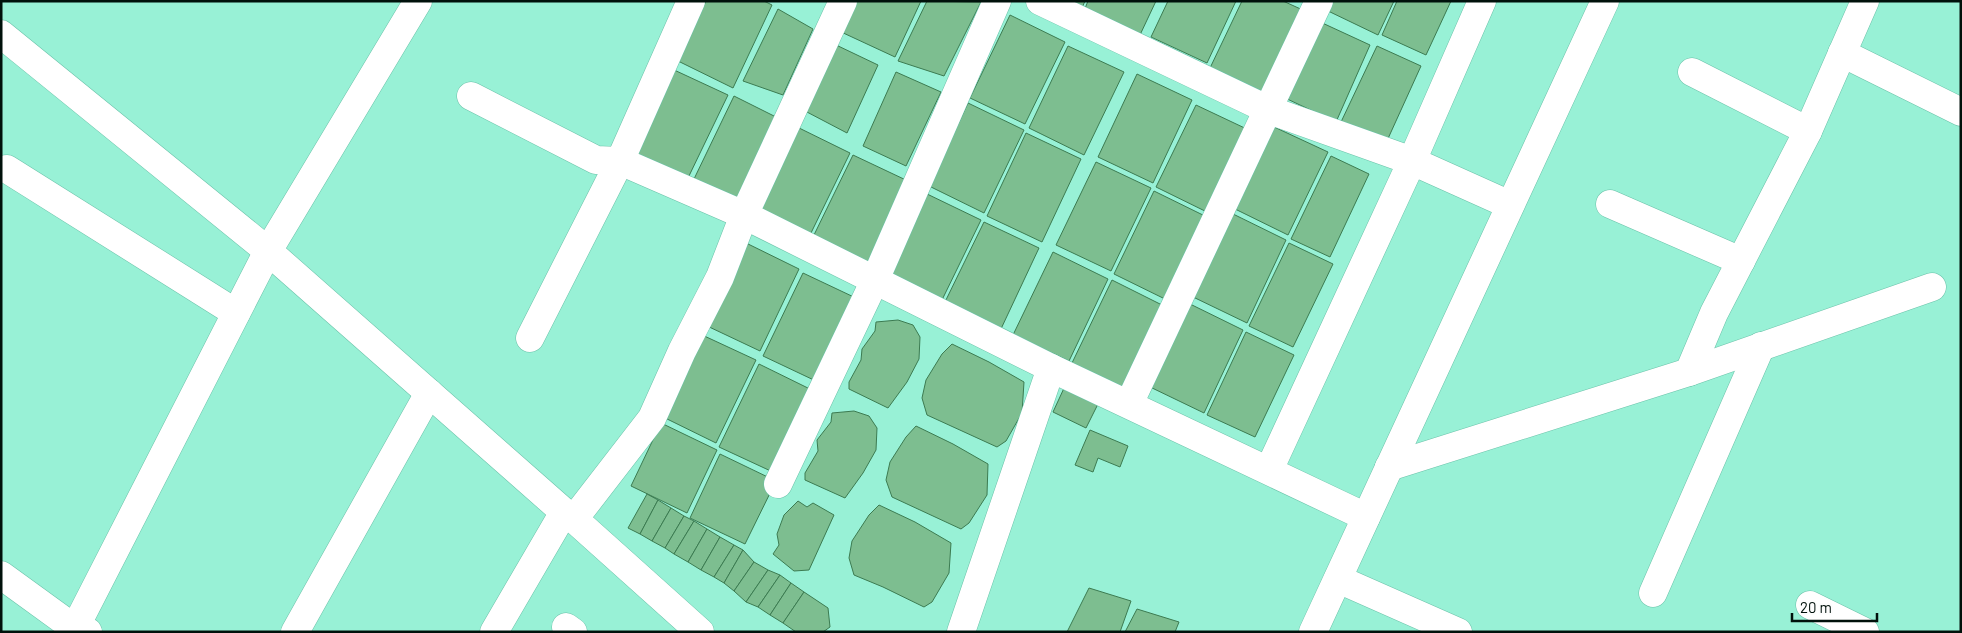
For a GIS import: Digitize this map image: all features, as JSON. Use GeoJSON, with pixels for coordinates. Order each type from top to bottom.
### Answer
{"type":"FeatureCollection","features":[{"type":"Feature","properties":{"kind":"street"},"geometry":{"type":"LineString","coordinates":[[530,338],[620,161],[691,1]]}},
{"type":"Feature","properties":{"kind":"street"},"geometry":{"type":"LineString","coordinates":[[494,632],[569,516],[652,418],[682,351],[720,277],[744,215],[843,1]]}},
{"type":"Feature","properties":{"kind":"street"},"geometry":{"type":"LineString","coordinates":[[778,484],[875,280],[997,1]]}},
{"type":"Feature","properties":{"kind":"street"},"geometry":{"type":"LineString","coordinates":[[1040,1],[1269,110],[1412,161],[1510,205]]}},
{"type":"Feature","properties":{"kind":"street"},"geometry":{"type":"LineString","coordinates":[[1129,404],[1319,1]]}},
{"type":"Feature","properties":{"kind":"street"},"geometry":{"type":"LineString","coordinates":[[1269,470],[1412,161],[1482,1]]}},
{"type":"Feature","properties":{"kind":"street"},"geometry":{"type":"LineString","coordinates":[[1314,632],[1605,1]]}},
{"type":"Feature","properties":{"kind":"street"},"geometry":{"type":"LineString","coordinates":[[1688,372],[1714,313],[1808,131],[1864,1]]}},
{"type":"Feature","properties":{"kind":"street"},"geometry":{"type":"LineString","coordinates":[[1,574],[78,630],[268,251],[415,2]]}},
{"type":"Feature","properties":{"kind":"street"},"geometry":{"type":"LineString","coordinates":[[1,34],[268,251],[700,632]]}},
{"type":"Feature","properties":{"kind":"street"},"geometry":{"type":"LineString","coordinates":[[1842,53],[1961,112]]}},
{"type":"Feature","properties":{"kind":"street"},"geometry":{"type":"LineString","coordinates":[[1692,72],[1808,131]]}},
{"type":"Feature","properties":{"kind":"street"},"geometry":{"type":"LineString","coordinates":[[470,96],[596,160],[620,161],[744,215],[1051,368],[1366,517]]}},
{"type":"Feature","properties":{"kind":"street"},"geometry":{"type":"LineString","coordinates":[[7,169],[236,314]]}},
{"type":"Feature","properties":{"kind":"street"},"geometry":{"type":"LineString","coordinates":[[1610,204],[1741,261]]}},
{"type":"Feature","properties":{"kind":"street"},"geometry":{"type":"LineString","coordinates":[[1389,467],[1688,372],[1932,287]]}},
{"type":"Feature","properties":{"kind":"street"},"geometry":{"type":"LineString","coordinates":[[1652,593],[1761,346]]}},
{"type":"Feature","properties":{"kind":"street"},"geometry":{"type":"LineString","coordinates":[[961,632],[1051,368]]}},
{"type":"Feature","properties":{"kind":"street"},"geometry":{"type":"LineString","coordinates":[[295,632],[429,393]]}},
{"type":"Feature","properties":{"kind":"street"},"geometry":{"type":"LineString","coordinates":[[1338,579],[1458,632]]}},
{"type":"Feature","properties":{"kind":"street"},"geometry":{"type":"LineString","coordinates":[[1810,605],[1865,632]]}},
{"type":"Feature","properties":{"kind":"building"},"geometry":{"type":"Polygon","coordinates":[[[706,1],[764,1],[772,5],[733,88],[678,61],[706,1]]]}},
{"type":"Feature","properties":{"kind":"building"},"geometry":{"type":"Polygon","coordinates":[[[852,1],[921,1],[895,57],[839,31],[852,1]]]}},
{"type":"Feature","properties":{"kind":"building"},"geometry":{"type":"Polygon","coordinates":[[[927,1],[981,2],[944,76],[898,61],[927,1]]]}},
{"type":"Feature","properties":{"kind":"building"},"geometry":{"type":"Polygon","coordinates":[[[1064,1],[1085,1],[1081,10],[1064,1]]]}},
{"type":"Feature","properties":{"kind":"building"},"geometry":{"type":"Polygon","coordinates":[[[1088,1],[1156,1],[1139,37],[1084,11],[1088,1]]]}},
{"type":"Feature","properties":{"kind":"building"},"geometry":{"type":"Polygon","coordinates":[[[1168,1],[1236,1],[1207,63],[1151,37],[1168,1]]]}},
{"type":"Feature","properties":{"kind":"building"},"geometry":{"type":"Polygon","coordinates":[[[1242,1],[1283,1],[1305,11],[1265,94],[1210,68],[1242,1]]]}},
{"type":"Feature","properties":{"kind":"building"},"geometry":{"type":"Polygon","coordinates":[[[1330,1],[1394,1],[1378,35],[1326,10],[1330,1]]]}},
{"type":"Feature","properties":{"kind":"building"},"geometry":{"type":"Polygon","coordinates":[[[1397,1],[1451,1],[1426,55],[1382,35],[1397,1]]]}},
{"type":"Feature","properties":{"kind":"building"},"geometry":{"type":"Polygon","coordinates":[[[778,9],[813,29],[783,95],[743,81],[778,9]]]}},
{"type":"Feature","properties":{"kind":"building"},"geometry":{"type":"Polygon","coordinates":[[[1010,15],[1065,42],[1025,124],[970,98],[1010,15]]]}},
{"type":"Feature","properties":{"kind":"building"},"geometry":{"type":"Polygon","coordinates":[[[1318,21],[1370,45],[1336,122],[1283,97],[1318,21]]]}},
{"type":"Feature","properties":{"kind":"building"},"geometry":{"type":"Polygon","coordinates":[[[834,44],[878,65],[847,133],[805,111],[834,44]]]}},
{"type":"Feature","properties":{"kind":"building"},"geometry":{"type":"Polygon","coordinates":[[[1068,46],[1124,72],[1084,155],[1029,128],[1068,46]]]}},
{"type":"Feature","properties":{"kind":"building"},"geometry":{"type":"Polygon","coordinates":[[[1377,46],[1421,66],[1386,143],[1341,122],[1377,46]]]}},
{"type":"Feature","properties":{"kind":"building"},"geometry":{"type":"Polygon","coordinates":[[[672,69],[728,95],[688,178],[633,152],[672,69]]]}},
{"type":"Feature","properties":{"kind":"building"},"geometry":{"type":"Polygon","coordinates":[[[896,72],[941,92],[906,166],[863,146],[896,72]]]}},
{"type":"Feature","properties":{"kind":"building"},"geometry":{"type":"Polygon","coordinates":[[[1137,74],[1192,100],[1153,183],[1098,157],[1137,74]]]}},
{"type":"Feature","properties":{"kind":"building"},"geometry":{"type":"Polygon","coordinates":[[[734,96],[782,120],[743,202],[694,179],[734,96]]]}},
{"type":"Feature","properties":{"kind":"building"},"geometry":{"type":"Polygon","coordinates":[[[968,103],[1024,130],[984,213],[929,186],[968,103]]]}},
{"type":"Feature","properties":{"kind":"building"},"geometry":{"type":"Polygon","coordinates":[[[1196,105],[1251,131],[1211,214],[1156,187],[1196,105]]]}},
{"type":"Feature","properties":{"kind":"building"},"geometry":{"type":"Polygon","coordinates":[[[795,126],[850,153],[810,235],[755,209],[795,126]]]}},
{"type":"Feature","properties":{"kind":"building"},"geometry":{"type":"Polygon","coordinates":[[[1272,126],[1328,152],[1288,235],[1233,208],[1272,126]]]}},
{"type":"Feature","properties":{"kind":"building"},"geometry":{"type":"Polygon","coordinates":[[[1026,133],[1081,159],[1042,242],[987,216],[1026,133]]]}},
{"type":"Feature","properties":{"kind":"building"},"geometry":{"type":"Polygon","coordinates":[[[853,155],[908,181],[869,264],[813,237],[853,155]]]}},
{"type":"Feature","properties":{"kind":"building"},"geometry":{"type":"Polygon","coordinates":[[[1331,156],[1369,174],[1330,257],[1291,239],[1331,156]]]}},
{"type":"Feature","properties":{"kind":"building"},"geometry":{"type":"Polygon","coordinates":[[[1096,162],[1151,188],[1111,271],[1056,245],[1096,162]]]}},
{"type":"Feature","properties":{"kind":"building"},"geometry":{"type":"Polygon","coordinates":[[[1154,191],[1209,218],[1169,301],[1114,274],[1154,191]]]}},
{"type":"Feature","properties":{"kind":"building"},"geometry":{"type":"Polygon","coordinates":[[[925,193],[981,220],[941,302],[886,276],[925,193]]]}},
{"type":"Feature","properties":{"kind":"building"},"geometry":{"type":"Polygon","coordinates":[[[1231,213],[1286,240],[1247,323],[1191,296],[1231,213]]]}},
{"type":"Feature","properties":{"kind":"building"},"geometry":{"type":"Polygon","coordinates":[[[984,222],[1039,248],[1000,331],[944,304],[984,222]]]}},
{"type":"Feature","properties":{"kind":"building"},"geometry":{"type":"Polygon","coordinates":[[[744,242],[799,269],[760,351],[705,325],[744,242]]]}},
{"type":"Feature","properties":{"kind":"building"},"geometry":{"type":"Polygon","coordinates":[[[1289,243],[1333,264],[1293,347],[1249,326],[1289,243]]]}},
{"type":"Feature","properties":{"kind":"building"},"geometry":{"type":"Polygon","coordinates":[[[1053,252],[1108,279],[1069,361],[1013,335],[1053,252]]]}},
{"type":"Feature","properties":{"kind":"building"},"geometry":{"type":"Polygon","coordinates":[[[803,273],[858,299],[818,382],[763,356],[803,273]]]}},
{"type":"Feature","properties":{"kind":"building"},"geometry":{"type":"Polygon","coordinates":[[[1112,280],[1166,307],[1127,390],[1072,363],[1112,280]]]}},
{"type":"Feature","properties":{"kind":"building"},"geometry":{"type":"Polygon","coordinates":[[[1188,303],[1243,330],[1204,413],[1148,386],[1188,303]]]}},
{"type":"Feature","properties":{"kind":"building"},"geometry":{"type":"Polygon","coordinates":[[[898,320],[913,325],[920,337],[919,359],[907,382],[888,408],[849,389],[849,382],[861,360],[862,349],[875,331],[876,322],[898,320]]]}},
{"type":"Feature","properties":{"kind":"building"},"geometry":{"type":"Polygon","coordinates":[[[1246,332],[1294,355],[1255,437],[1207,415],[1246,332]]]}},
{"type":"Feature","properties":{"kind":"building"},"geometry":{"type":"Polygon","coordinates":[[[700,334],[756,360],[716,443],[661,416],[700,334]]]}},
{"type":"Feature","properties":{"kind":"building"},"geometry":{"type":"Polygon","coordinates":[[[952,344],[1024,382],[1022,413],[1006,441],[997,447],[927,415],[922,398],[926,380],[942,354],[952,344]]]}},
{"type":"Feature","properties":{"kind":"building"},"geometry":{"type":"Polygon","coordinates":[[[759,364],[814,391],[775,473],[719,447],[759,364]]]}},
{"type":"Feature","properties":{"kind":"building"},"geometry":{"type":"Polygon","coordinates":[[[1065,386],[1099,402],[1086,428],[1053,412],[1065,386]]]}},
{"type":"Feature","properties":{"kind":"building"},"geometry":{"type":"Polygon","coordinates":[[[854,411],[869,416],[877,428],[876,450],[863,473],[845,498],[805,480],[805,473],[818,451],[817,440],[831,422],[832,413],[854,411]]]}},
{"type":"Feature","properties":{"kind":"building"},"geometry":{"type":"Polygon","coordinates":[[[661,423],[717,450],[687,513],[631,486],[661,423]]]}},
{"type":"Feature","properties":{"kind":"building"},"geometry":{"type":"Polygon","coordinates":[[[916,426],[988,464],[987,495],[969,523],[961,529],[892,497],[886,480],[890,462],[906,437],[916,426]]]}},
{"type":"Feature","properties":{"kind":"building"},"geometry":{"type":"Polygon","coordinates":[[[1090,430],[1128,446],[1120,467],[1098,458],[1093,472],[1075,465],[1090,430]]]}},
{"type":"Feature","properties":{"kind":"building"},"geometry":{"type":"Polygon","coordinates":[[[720,454],[776,481],[745,544],[690,518],[720,454]]]}},
{"type":"Feature","properties":{"kind":"building"},"geometry":{"type":"Polygon","coordinates":[[[647,494],[658,500],[640,534],[628,528],[647,494]]]}},
{"type":"Feature","properties":{"kind":"building"},"geometry":{"type":"Polygon","coordinates":[[[658,500],[671,508],[652,541],[640,534],[658,500]]]}},
{"type":"Feature","properties":{"kind":"building"},"geometry":{"type":"Polygon","coordinates":[[[798,501],[807,507],[813,503],[834,515],[809,570],[794,571],[773,554],[779,545],[777,534],[784,515],[798,501]]]}},
{"type":"Feature","properties":{"kind":"building"},"geometry":{"type":"Polygon","coordinates":[[[879,505],[915,522],[951,543],[949,573],[932,602],[924,607],[854,575],[849,558],[852,541],[869,515],[879,505]]]}},
{"type":"Feature","properties":{"kind":"building"},"geometry":{"type":"Polygon","coordinates":[[[671,508],[684,516],[665,548],[652,541],[671,508]]]}},
{"type":"Feature","properties":{"kind":"building"},"geometry":{"type":"Polygon","coordinates":[[[684,516],[694,521],[674,554],[665,548],[684,516]]]}},
{"type":"Feature","properties":{"kind":"building"},"geometry":{"type":"Polygon","coordinates":[[[694,521],[707,529],[688,562],[674,554],[694,521]]]}},
{"type":"Feature","properties":{"kind":"building"},"geometry":{"type":"Polygon","coordinates":[[[707,529],[720,537],[701,570],[688,562],[707,529]]]}},
{"type":"Feature","properties":{"kind":"building"},"geometry":{"type":"Polygon","coordinates":[[[720,537],[734,545],[714,577],[701,570],[720,537]]]}},
{"type":"Feature","properties":{"kind":"building"},"geometry":{"type":"Polygon","coordinates":[[[734,545],[743,550],[724,583],[714,577],[734,545]]]}},
{"type":"Feature","properties":{"kind":"building"},"geometry":{"type":"Polygon","coordinates":[[[743,550],[754,562],[734,591],[724,583],[743,550]]]}},
{"type":"Feature","properties":{"kind":"building"},"geometry":{"type":"Polygon","coordinates":[[[754,562],[768,570],[746,602],[734,591],[754,562]]]}},
{"type":"Feature","properties":{"kind":"building"},"geometry":{"type":"Polygon","coordinates":[[[768,570],[780,575],[758,607],[746,602],[768,570]]]}},
{"type":"Feature","properties":{"kind":"building"},"geometry":{"type":"Polygon","coordinates":[[[780,575],[791,583],[770,615],[758,607],[780,575]]]}},
{"type":"Feature","properties":{"kind":"building"},"geometry":{"type":"Polygon","coordinates":[[[791,583],[804,592],[783,623],[770,615],[791,583]]]}},
{"type":"Feature","properties":{"kind":"building"},"geometry":{"type":"Polygon","coordinates":[[[1089,588],[1131,601],[1120,632],[1067,632],[1089,588]]]}},
{"type":"Feature","properties":{"kind":"building"},"geometry":{"type":"Polygon","coordinates":[[[804,592],[828,608],[830,627],[823,632],[796,632],[783,623],[804,592]]]}},
{"type":"Feature","properties":{"kind":"building"},"geometry":{"type":"Polygon","coordinates":[[[1137,609],[1179,622],[1175,632],[1125,632],[1137,609]]]}}]}
